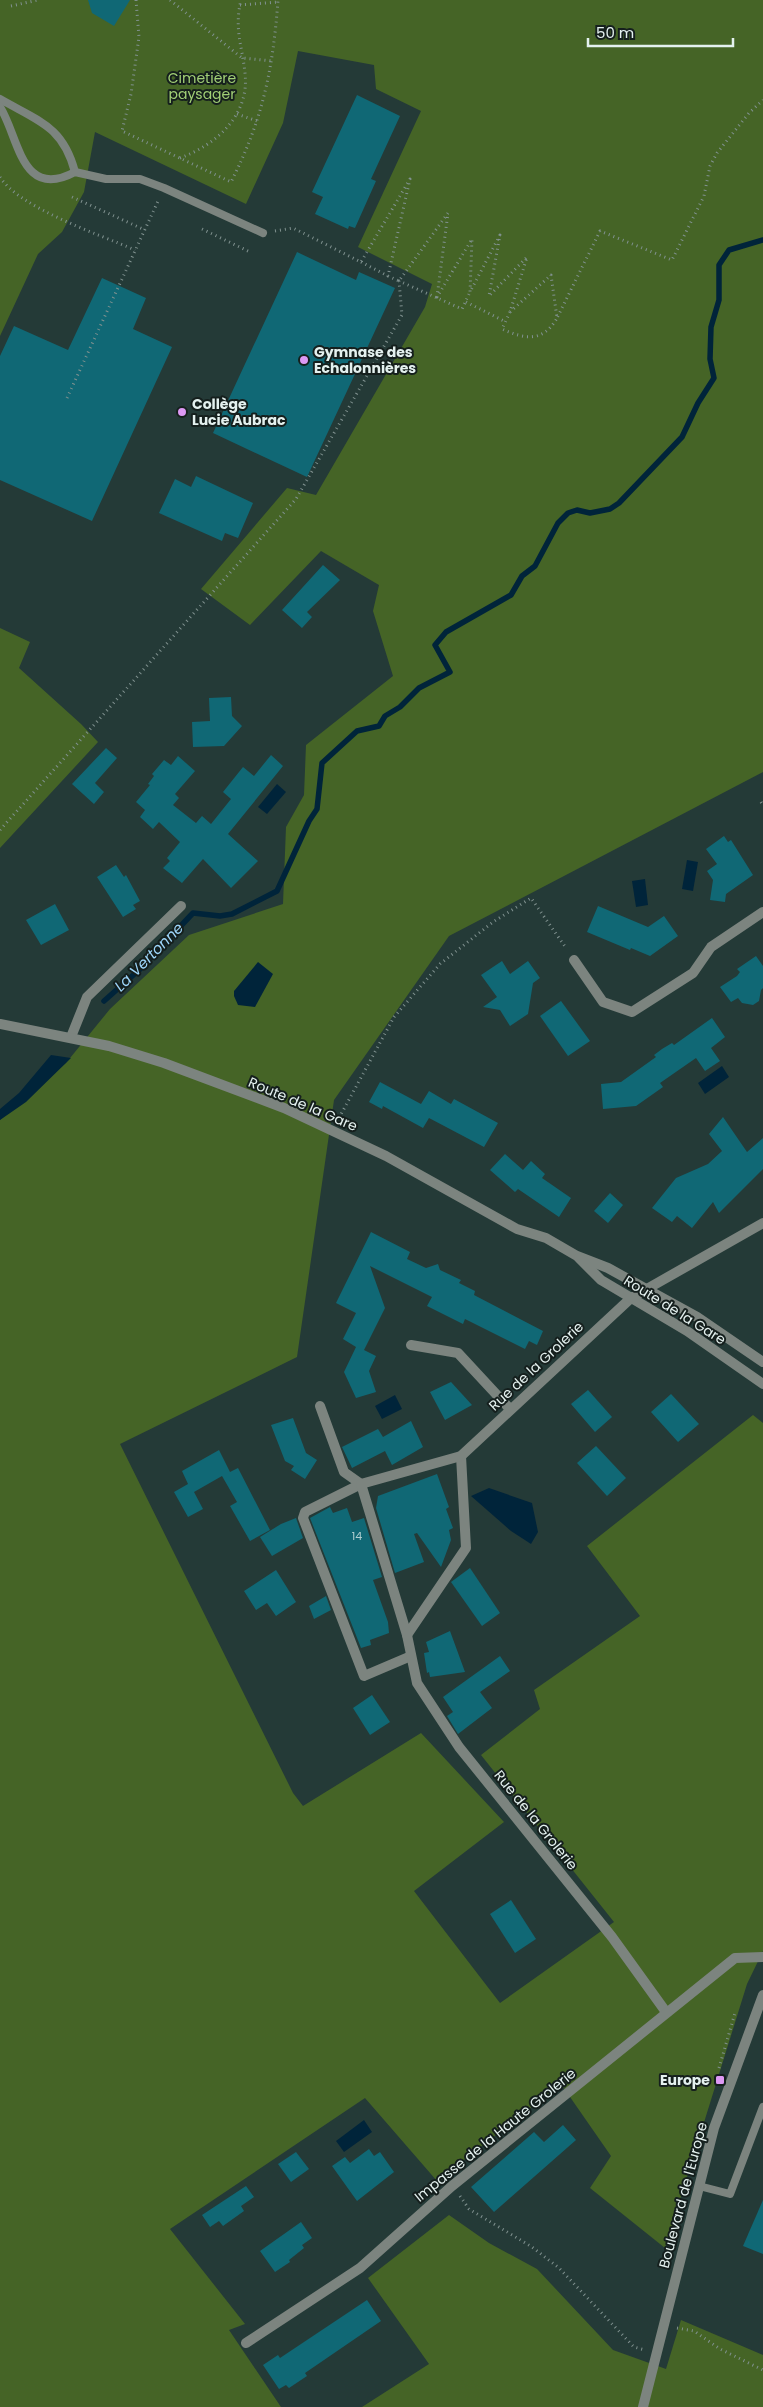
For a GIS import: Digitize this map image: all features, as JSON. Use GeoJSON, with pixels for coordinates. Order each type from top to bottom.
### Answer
{"type":"FeatureCollection","features":[{"type":"Feature","properties":{"kind":"street"},"geometry":{"type":"LineString","coordinates":[[71,1038],[86,997],[181,906]]}},
{"type":"Feature","properties":{"kind":"street"},"geometry":{"type":"LineString","coordinates":[[574,960],[603,1002],[632,1012],[693,973],[711,947],[763,912]]}},
{"type":"Feature","properties":{"kind":"street","name":"Route de la Gare"},"geometry":{"type":"LineString","coordinates":[[0,1024],[109,1046],[284,1108],[386,1156],[517,1229],[546,1238],[577,1256],[608,1268],[647,1288],[697,1317],[763,1362]]}},
{"type":"Feature","properties":{"kind":"street","name":"Rue de la Grolerie"},"geometry":{"type":"LineString","coordinates":[[666,2012],[612,1937],[459,1747],[417,1683],[407,1634],[361,1484],[461,1456],[630,1298],[763,1223]]}},
{"type":"Feature","properties":{"kind":"street","name":"Route de la Gare"},"geometry":{"type":"LineString","coordinates":[[577,1256],[601,1280],[687,1331],[763,1384]]}},
{"type":"Feature","properties":{"kind":"street"},"geometry":{"type":"LineString","coordinates":[[411,1345],[458,1353],[510,1409]]}},
{"type":"Feature","properties":{"kind":"street"},"geometry":{"type":"LineString","coordinates":[[320,1406],[344,1472],[361,1484],[305,1512],[303,1518],[364,1676],[412,1656]]}},
{"type":"Feature","properties":{"kind":"street"},"geometry":{"type":"LineString","coordinates":[[407,1634],[466,1548],[461,1456]]}},
{"type":"Feature","properties":{"kind":"street","name":"Impasse de la Haute Grolerie"},"geometry":{"type":"LineString","coordinates":[[246,2343],[360,2268],[452,2186],[735,1958],[763,1957]]}},
{"type":"Feature","properties":{"kind":"street","name":"Boulevard de l'Europe"},"geometry":{"type":"LineString","coordinates":[[642,2407],[657,2355],[714,2128],[763,1995]]}},
{"type":"Feature","properties":{"kind":"lane"},"geometry":{"type":"LineString","coordinates":[[0,99],[46,126],[61,138],[70,152],[75,172]]}},
{"type":"Feature","properties":{"kind":"lane"},"geometry":{"type":"LineString","coordinates":[[0,107],[10,127],[20,156],[29,170],[41,177],[50,179],[66,177],[75,172],[106,179],[140,179],[262,233]]}},
{"type":"Feature","properties":{"kind":"lane"},"geometry":{"type":"LineString","coordinates":[[699,2186],[730,2194],[763,2107]]}},
{"type":"Feature","properties":{"kind":"path"},"geometry":{"type":"LineString","coordinates":[[11,6],[38,0]]}},
{"type":"Feature","properties":{"kind":"path"},"geometry":{"type":"LineString","coordinates":[[136,0],[139,37],[131,94],[122,131],[231,182],[257,121],[270,78],[278,1],[240,5]]}},
{"type":"Feature","properties":{"kind":"path"},"geometry":{"type":"LineString","coordinates":[[170,0],[242,58],[272,61]]}},
{"type":"Feature","properties":{"kind":"path"},"geometry":{"type":"LineString","coordinates":[[180,158],[207,145],[220,136],[233,122],[237,114],[246,88],[245,72],[237,32],[241,0]]}},
{"type":"Feature","properties":{"kind":"path"},"geometry":{"type":"LineString","coordinates":[[293,228],[388,276],[462,309],[500,235],[489,296],[527,257],[510,312],[502,329],[522,338],[544,332],[552,327],[600,231],[672,260],[704,196],[713,160],[749,112],[763,100]]}},
{"type":"Feature","properties":{"kind":"path"},"geometry":{"type":"LineString","coordinates":[[237,114],[257,121]]}},
{"type":"Feature","properties":{"kind":"path"},"geometry":{"type":"LineString","coordinates":[[0,177],[4,183],[21,196],[60,218],[136,250]]}},
{"type":"Feature","properties":{"kind":"path"},"geometry":{"type":"LineString","coordinates":[[361,262],[410,179],[388,276]]}},
{"type":"Feature","properties":{"kind":"path"},"geometry":{"type":"LineString","coordinates":[[67,398],[164,188]]}},
{"type":"Feature","properties":{"kind":"path"},"geometry":{"type":"LineString","coordinates":[[72,197],[145,230]]}},
{"type":"Feature","properties":{"kind":"path"},"geometry":{"type":"LineString","coordinates":[[0,830],[296,499],[402,315],[399,281],[448,213],[437,297]]}},
{"type":"Feature","properties":{"kind":"path"},"geometry":{"type":"LineString","coordinates":[[202,229],[250,252]]}},
{"type":"Feature","properties":{"kind":"path"},"geometry":{"type":"LineString","coordinates":[[437,297],[472,239],[470,292]]}},
{"type":"Feature","properties":{"kind":"path"},"geometry":{"type":"LineString","coordinates":[[510,312],[551,275],[556,318]]}},
{"type":"Feature","properties":{"kind":"path"},"geometry":{"type":"LineString","coordinates":[[466,302],[506,322]]}},
{"type":"Feature","properties":{"kind":"path"},"geometry":{"type":"LineString","coordinates":[[333,1130],[394,1017],[440,964],[493,922],[531,898],[574,960]]}},
{"type":"Feature","properties":{"kind":"path"},"geometry":{"type":"LineString","coordinates":[[716,2076],[735,2013]]}},
{"type":"Feature","properties":{"kind":"path"},"geometry":{"type":"LineString","coordinates":[[452,2186],[469,2209],[532,2247],[558,2268],[634,2347],[657,2355]]}},
{"type":"Feature","properties":{"kind":"path"},"geometry":{"type":"LineString","coordinates":[[664,2326],[694,2331],[720,2349],[763,2370]]}},
{"type":"Feature","properties":{"kind":"green space","name":"Cimetière paysager"},"geometry":{"type":"Polygon","coordinates":[[[0,0],[763,0],[763,772],[449,936],[334,1100],[297,1357],[120,1444],[293,1793],[303,1806],[421,1733],[504,1822],[414,1891],[500,2003],[614,1922],[481,1755],[540,1709],[534,1690],[640,1616],[587,1546],[753,1415],[763,1423],[763,1951],[747,1984],[665,2248],[590,2188],[611,2156],[561,2084],[437,2181],[365,2098],[170,2229],[245,2324],[229,2330],[281,2407],[0,2407],[0,1120],[66,1063],[110,1009],[189,935],[283,904],[286,827],[304,795],[306,745],[393,676],[373,611],[379,585],[321,551],[250,625],[201,589],[287,488],[316,495],[425,307],[432,284],[358,247],[421,111],[376,89],[374,65],[298,51],[283,123],[246,204],[95,132],[84,192],[62,232],[38,254],[0,336],[0,0]]]}},
{"type":"Feature","properties":{"kind":"green space"},"geometry":{"type":"Polygon","coordinates":[[[0,628],[30,642],[19,668],[81,724],[98,742],[0,848],[0,628]]]}},
{"type":"Feature","properties":{"kind":"green space"},"geometry":{"type":"Polygon","coordinates":[[[449,2215],[489,2243],[537,2269],[613,2350],[666,2369],[681,2320],[763,2355],[763,2407],[362,2407],[429,2364],[368,2278],[449,2215]]]}},
{"type":"Feature","properties":{"kind":"water"},"geometry":{"type":"Polygon","coordinates":[[[277,784],[286,792],[267,814],[258,807],[277,784]]]}},
{"type":"Feature","properties":{"kind":"water"},"geometry":{"type":"Polygon","coordinates":[[[687,860],[698,862],[693,891],[682,889],[687,860]]]}},
{"type":"Feature","properties":{"kind":"water"},"geometry":{"type":"Polygon","coordinates":[[[645,879],[648,905],[636,907],[632,881],[645,879]]]}},
{"type":"Feature","properties":{"kind":"water"},"geometry":{"type":"Polygon","coordinates":[[[258,962],[273,974],[255,1007],[238,1005],[234,991],[258,962]]]}},
{"type":"Feature","properties":{"kind":"water"},"geometry":{"type":"Polygon","coordinates":[[[51,1055],[71,1058],[26,1102],[0,1120],[0,1109],[19,1093],[51,1055]]]}},
{"type":"Feature","properties":{"kind":"water"},"geometry":{"type":"Polygon","coordinates":[[[722,1066],[729,1077],[705,1094],[698,1083],[722,1066]]]}},
{"type":"Feature","properties":{"kind":"water"},"geometry":{"type":"Polygon","coordinates":[[[395,1395],[402,1409],[382,1419],[375,1406],[395,1395]]]}},
{"type":"Feature","properties":{"kind":"water"},"geometry":{"type":"Polygon","coordinates":[[[489,1488],[532,1503],[538,1532],[531,1544],[511,1531],[471,1496],[489,1488]]]}},
{"type":"Feature","properties":{"kind":"water"},"geometry":{"type":"Polygon","coordinates":[[[364,2120],[372,2132],[344,2152],[336,2141],[364,2120]]]}},
{"type":"Feature","properties":{"kind":"building"},"geometry":{"type":"Polygon","coordinates":[[[88,0],[130,0],[114,26],[92,13],[88,0]]]}},
{"type":"Feature","properties":{"kind":"building"},"geometry":{"type":"Polygon","coordinates":[[[357,95],[400,116],[371,179],[376,181],[355,228],[349,226],[348,229],[315,214],[323,197],[312,192],[357,95]]]}},
{"type":"Feature","properties":{"kind":"building","name":"Gymnase des Echalonnières"},"geometry":{"type":"Polygon","coordinates":[[[297,252],[356,280],[359,272],[395,288],[307,477],[213,433],[297,252]]]}},
{"type":"Feature","properties":{"kind":"building"},"geometry":{"type":"Polygon","coordinates":[[[102,278],[146,298],[133,329],[172,347],[92,521],[0,480],[0,356],[14,326],[68,350],[102,278]]]}},
{"type":"Feature","properties":{"kind":"building"},"geometry":{"type":"Polygon","coordinates":[[[196,476],[253,503],[238,538],[225,533],[222,541],[159,513],[175,479],[191,487],[196,476]]]}},
{"type":"Feature","properties":{"kind":"building"},"geometry":{"type":"Polygon","coordinates":[[[323,565],[340,580],[307,612],[312,617],[302,628],[282,610],[323,565]]]}},
{"type":"Feature","properties":{"kind":"building"},"geometry":{"type":"Polygon","coordinates":[[[231,697],[232,716],[242,726],[224,746],[193,747],[192,722],[210,721],[209,698],[231,697]]]}},
{"type":"Feature","properties":{"kind":"building"},"geometry":{"type":"Polygon","coordinates":[[[106,748],[117,758],[95,783],[104,792],[94,804],[72,784],[106,748]]]}},
{"type":"Feature","properties":{"kind":"building"},"geometry":{"type":"Polygon","coordinates":[[[271,755],[283,766],[228,834],[258,861],[231,888],[203,859],[182,883],[163,868],[170,861],[167,858],[180,842],[159,822],[153,829],[140,817],[145,810],[136,802],[150,785],[148,784],[154,776],[152,774],[164,760],[171,765],[178,756],[195,771],[175,794],[179,798],[173,805],[196,823],[202,816],[211,824],[231,799],[223,792],[243,767],[254,776],[271,755]]]}},
{"type":"Feature","properties":{"kind":"building"},"geometry":{"type":"Polygon","coordinates":[[[724,836],[728,842],[731,840],[753,875],[726,894],[725,902],[710,900],[713,880],[707,871],[717,864],[706,849],[724,836]]]}},
{"type":"Feature","properties":{"kind":"building"},"geometry":{"type":"Polygon","coordinates":[[[116,865],[124,877],[126,875],[140,901],[133,905],[136,909],[123,917],[97,877],[116,865]]]}},
{"type":"Feature","properties":{"kind":"building"},"geometry":{"type":"Polygon","coordinates":[[[55,904],[69,930],[41,945],[26,920],[55,904]]]}},
{"type":"Feature","properties":{"kind":"building"},"geometry":{"type":"Polygon","coordinates":[[[598,906],[648,927],[664,916],[678,936],[650,956],[631,948],[630,950],[587,932],[598,906]]]}},
{"type":"Feature","properties":{"kind":"building"},"geometry":{"type":"Polygon","coordinates":[[[756,956],[763,966],[763,988],[759,1001],[753,1005],[742,1003],[738,998],[731,1002],[720,987],[737,976],[740,972],[737,969],[756,956]]]}},
{"type":"Feature","properties":{"kind":"building"},"geometry":{"type":"Polygon","coordinates":[[[502,961],[510,974],[528,961],[540,978],[533,983],[528,1014],[510,1026],[500,1010],[483,1007],[497,997],[481,975],[502,961]]]}},
{"type":"Feature","properties":{"kind":"building"},"geometry":{"type":"Polygon","coordinates":[[[561,1001],[590,1041],[568,1056],[540,1016],[561,1001]]]}},
{"type":"Feature","properties":{"kind":"building"},"geometry":{"type":"Polygon","coordinates":[[[712,1018],[725,1037],[711,1048],[720,1061],[705,1071],[696,1058],[660,1083],[663,1087],[636,1106],[603,1109],[601,1084],[621,1082],[656,1057],[654,1055],[662,1049],[672,1043],[674,1045],[712,1018]]]}},
{"type":"Feature","properties":{"kind":"building"},"geometry":{"type":"Polygon","coordinates":[[[380,1082],[421,1104],[429,1091],[451,1104],[454,1099],[498,1123],[484,1147],[429,1118],[423,1128],[383,1106],[382,1109],[369,1102],[380,1082]]]}},
{"type":"Feature","properties":{"kind":"building"},"geometry":{"type":"Polygon","coordinates":[[[723,1117],[747,1152],[763,1138],[763,1169],[719,1213],[713,1202],[692,1228],[677,1216],[672,1222],[652,1208],[676,1178],[708,1164],[722,1151],[709,1134],[723,1117]]]}},
{"type":"Feature","properties":{"kind":"building"},"geometry":{"type":"Polygon","coordinates":[[[505,1154],[523,1170],[531,1161],[545,1174],[542,1178],[571,1198],[559,1217],[518,1189],[515,1192],[490,1170],[505,1154]]]}},
{"type":"Feature","properties":{"kind":"building"},"geometry":{"type":"Polygon","coordinates":[[[610,1193],[623,1205],[608,1223],[594,1211],[610,1193]]]}},
{"type":"Feature","properties":{"kind":"building"},"geometry":{"type":"Polygon","coordinates":[[[371,1232],[410,1252],[407,1259],[426,1268],[438,1264],[440,1270],[461,1280],[459,1283],[475,1291],[474,1295],[543,1331],[537,1345],[529,1341],[525,1349],[465,1319],[463,1324],[427,1306],[432,1297],[370,1266],[385,1308],[364,1350],[376,1356],[369,1371],[376,1392],[356,1398],[344,1372],[356,1347],[343,1339],[356,1313],[336,1303],[371,1232]]]}},
{"type":"Feature","properties":{"kind":"building"},"geometry":{"type":"Polygon","coordinates":[[[451,1382],[472,1405],[445,1420],[430,1392],[451,1382]]]}},
{"type":"Feature","properties":{"kind":"building"},"geometry":{"type":"Polygon","coordinates":[[[588,1390],[612,1417],[595,1432],[571,1404],[588,1390]]]}},
{"type":"Feature","properties":{"kind":"building"},"geometry":{"type":"Polygon","coordinates":[[[671,1394],[699,1424],[678,1442],[651,1412],[671,1394]]]}},
{"type":"Feature","properties":{"kind":"building"},"geometry":{"type":"Polygon","coordinates":[[[293,1418],[306,1453],[317,1460],[305,1479],[291,1470],[294,1466],[285,1461],[271,1425],[293,1418]]]}},
{"type":"Feature","properties":{"kind":"building"},"geometry":{"type":"Polygon","coordinates":[[[411,1421],[423,1447],[392,1465],[385,1451],[352,1468],[342,1447],[378,1429],[383,1437],[411,1421]]]}},
{"type":"Feature","properties":{"kind":"building"},"geometry":{"type":"Polygon","coordinates":[[[596,1446],[626,1478],[607,1496],[577,1463],[596,1446]]]}},
{"type":"Feature","properties":{"kind":"building"},"geometry":{"type":"Polygon","coordinates":[[[219,1450],[230,1472],[238,1468],[270,1530],[250,1541],[230,1506],[237,1502],[222,1476],[194,1492],[203,1509],[188,1517],[174,1492],[188,1484],[182,1471],[219,1450]]]}},
{"type":"Feature","properties":{"kind":"building"},"geometry":{"type":"Polygon","coordinates":[[[437,1474],[449,1507],[446,1509],[453,1528],[449,1530],[451,1540],[441,1567],[417,1533],[414,1534],[424,1562],[395,1573],[376,1508],[378,1496],[437,1474]]]}},
{"type":"Feature","properties":{"kind":"building"},"geometry":{"type":"Polygon","coordinates":[[[330,1507],[333,1513],[347,1508],[352,1522],[364,1518],[382,1577],[373,1580],[388,1622],[389,1633],[370,1640],[371,1645],[361,1648],[310,1518],[330,1507]]]}},
{"type":"Feature","properties":{"kind":"building"},"geometry":{"type":"Polygon","coordinates":[[[296,1518],[303,1538],[272,1556],[260,1537],[281,1524],[296,1518]]]}},
{"type":"Feature","properties":{"kind":"building"},"geometry":{"type":"Polygon","coordinates":[[[470,1568],[500,1613],[482,1626],[451,1582],[470,1568]]]}},
{"type":"Feature","properties":{"kind":"building"},"geometry":{"type":"Polygon","coordinates":[[[276,1570],[296,1602],[276,1616],[267,1603],[256,1610],[244,1591],[276,1570]]]}},
{"type":"Feature","properties":{"kind":"building"},"geometry":{"type":"Polygon","coordinates":[[[326,1596],[331,1610],[314,1619],[309,1606],[326,1596]]]}},
{"type":"Feature","properties":{"kind":"building"},"geometry":{"type":"Polygon","coordinates":[[[450,1631],[465,1672],[430,1677],[429,1672],[427,1673],[424,1653],[429,1652],[426,1642],[450,1631]]]}},
{"type":"Feature","properties":{"kind":"building"},"geometry":{"type":"Polygon","coordinates":[[[500,1656],[510,1671],[480,1692],[492,1708],[458,1734],[447,1716],[453,1712],[443,1697],[500,1656]]]}},
{"type":"Feature","properties":{"kind":"building"},"geometry":{"type":"Polygon","coordinates":[[[372,1695],[390,1722],[370,1735],[353,1708],[372,1695]]]}},
{"type":"Feature","properties":{"kind":"building"},"geometry":{"type":"Polygon","coordinates":[[[511,1900],[536,1939],[515,1953],[490,1914],[511,1900]]]}},
{"type":"Feature","properties":{"kind":"building"},"geometry":{"type":"Polygon","coordinates":[[[563,2125],[576,2140],[494,2212],[471,2187],[534,2132],[544,2142],[563,2125]]]}},
{"type":"Feature","properties":{"kind":"building"},"geometry":{"type":"Polygon","coordinates":[[[369,2149],[374,2156],[380,2152],[394,2172],[357,2201],[332,2166],[345,2157],[350,2163],[369,2149]]]}},
{"type":"Feature","properties":{"kind":"building"},"geometry":{"type":"Polygon","coordinates":[[[296,2152],[309,2169],[291,2182],[278,2164],[296,2152]]]}},
{"type":"Feature","properties":{"kind":"building"},"geometry":{"type":"Polygon","coordinates":[[[246,2186],[254,2197],[241,2206],[244,2211],[223,2226],[219,2221],[210,2227],[202,2215],[246,2186]]]}},
{"type":"Feature","properties":{"kind":"building"},"geometry":{"type":"Polygon","coordinates":[[[763,2200],[763,2254],[743,2246],[763,2200]]]}},
{"type":"Feature","properties":{"kind":"building"},"geometry":{"type":"Polygon","coordinates":[[[301,2222],[312,2238],[302,2245],[304,2248],[289,2260],[290,2262],[275,2272],[260,2251],[301,2222]]]}},
{"type":"Feature","properties":{"kind":"building"},"geometry":{"type":"Polygon","coordinates":[[[367,2300],[381,2321],[305,2373],[307,2376],[289,2388],[286,2385],[279,2389],[263,2365],[278,2355],[280,2358],[367,2300]]]}},
{"type":"Feature","properties":{"kind":"waterway","name":"La Vertonne"},"geometry":{"type":"LineString","coordinates":[[104,1001],[139,970],[193,913],[220,916],[232,914],[277,891],[309,821],[317,809],[322,763],[357,731],[379,726],[385,716],[400,707],[419,688],[450,672],[435,645],[446,632],[511,595],[522,576],[535,566],[558,523],[568,513],[577,510],[590,513],[610,509],[619,503],[682,437],[698,403],[714,378],[710,359],[711,327],[719,300],[719,265],[729,250],[763,240]]}},
{"type":"Feature","properties":{"kind":"place","name":"Gymnase des Echalonnières"},"geometry":{"type":"Point","coordinates":[304,360]}},
{"type":"Feature","properties":{"kind":"place","name":"Collège Lucie Aubrac"},"geometry":{"type":"Point","coordinates":[182,412]}},
{"type":"Feature","properties":{"kind":"place","name":"Europe"},"geometry":{"type":"Point","coordinates":[720,2080]}}]}
